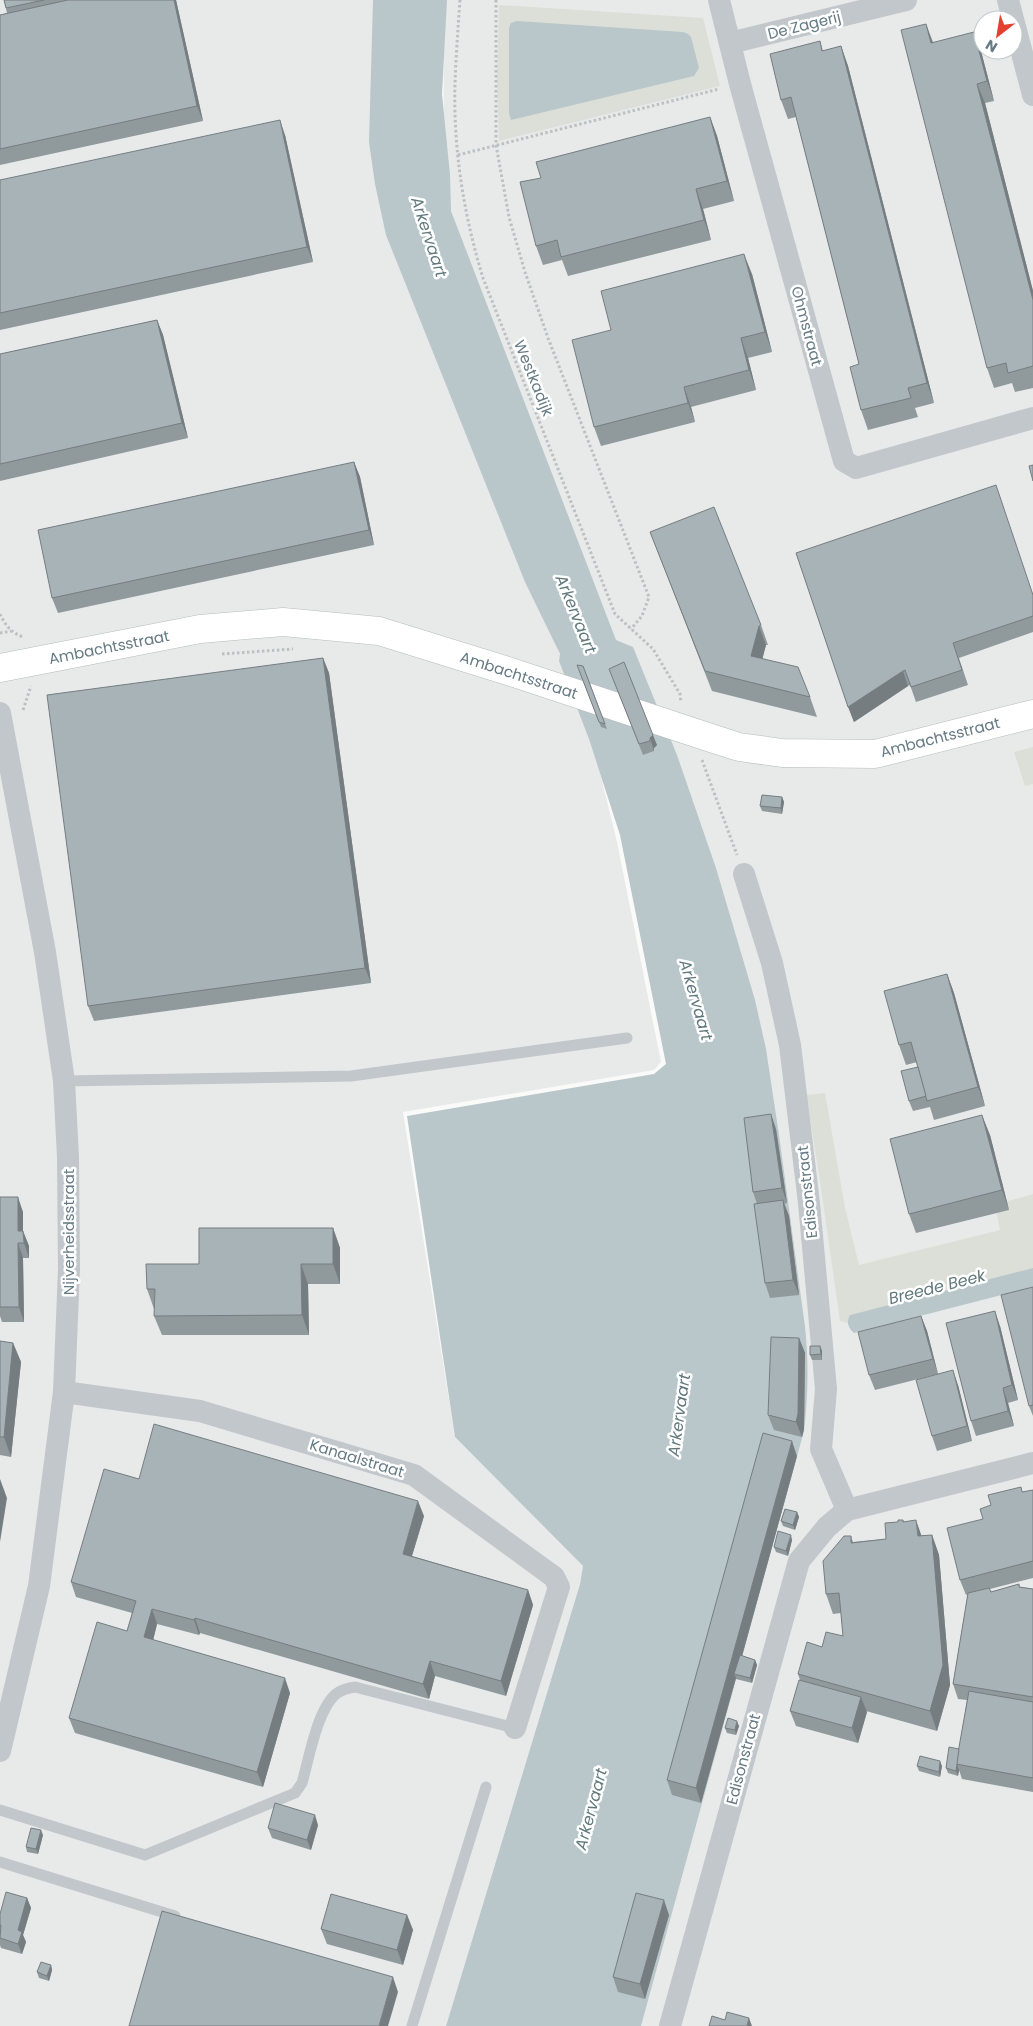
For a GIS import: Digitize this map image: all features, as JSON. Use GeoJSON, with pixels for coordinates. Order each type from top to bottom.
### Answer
{"type":"FeatureCollection","features":[{"type":"Feature","properties":{"kind":"main road","name":"Ambachtsstraat"},"geometry":{"type":"LineString","coordinates":[[0,668],[200,629],[283,622],[378,631],[739,747],[782,753],[875,754],[1033,714]]}},
{"type":"Feature","properties":{"kind":"street","name":"Ohmstraat"},"geometry":{"type":"LineString","coordinates":[[719,0],[740,84],[844,461],[856,468],[1033,418]]}},
{"type":"Feature","properties":{"kind":"street","name":"De Zagerij"},"geometry":{"type":"LineString","coordinates":[[730,44],[906,0]]}},
{"type":"Feature","properties":{"kind":"street"},"geometry":{"type":"LineString","coordinates":[[1008,0],[1033,95]]}},
{"type":"Feature","properties":{"kind":"street","name":"Nijverheidsstraat"},"geometry":{"type":"LineString","coordinates":[[0,712],[6,774],[45,952],[64,1082],[68,1157],[69,1269],[64,1392],[39,1586],[0,1751]]}},
{"type":"Feature","properties":{"kind":"street","name":"Edisonstraat"},"geometry":{"type":"LineString","coordinates":[[744,874],[772,963],[790,1045],[809,1203],[826,1389],[821,1449],[847,1510]]}},
{"type":"Feature","properties":{"kind":"street","name":"Kanaalstraat"},"geometry":{"type":"LineString","coordinates":[[64,1392],[200,1411],[414,1475],[554,1577],[559,1587],[515,1728]]}},
{"type":"Feature","properties":{"kind":"street","name":"Edisonstraat"},"geometry":{"type":"LineString","coordinates":[[670,2026],[799,1561],[812,1542],[847,1510],[1033,1463]]}},
{"type":"Feature","properties":{"kind":"lane"},"geometry":{"type":"LineString","coordinates":[[64,1082],[351,1076],[627,1038]]}},
{"type":"Feature","properties":{"kind":"lane"},"geometry":{"type":"LineString","coordinates":[[0,1810],[145,1855],[295,1793],[302,1783],[325,1708],[336,1694],[347,1688],[355,1687],[515,1728]]}},
{"type":"Feature","properties":{"kind":"lane"},"geometry":{"type":"LineString","coordinates":[[412,2026],[486,1787]]}},
{"type":"Feature","properties":{"kind":"lane"},"geometry":{"type":"LineString","coordinates":[[0,1862],[186,1919]]}},
{"type":"Feature","properties":{"kind":"path","name":"Westkadijk"},"geometry":{"type":"LineString","coordinates":[[460,0],[455,85],[458,156],[464,206],[482,278],[615,614],[653,649],[680,694],[683,712],[680,729],[744,874]]}},
{"type":"Feature","properties":{"kind":"path"},"geometry":{"type":"LineString","coordinates":[[496,0],[496,145],[509,217],[525,272],[548,338],[649,597],[642,616],[631,629]]}},
{"type":"Feature","properties":{"kind":"path"},"geometry":{"type":"LineString","coordinates":[[458,156],[740,84]]}},
{"type":"Feature","properties":{"kind":"path"},"geometry":{"type":"LineString","coordinates":[[0,614],[4,623],[20,636]]}},
{"type":"Feature","properties":{"kind":"path"},"geometry":{"type":"LineString","coordinates":[[0,633],[12,631]]}},
{"type":"Feature","properties":{"kind":"path"},"geometry":{"type":"LineString","coordinates":[[221,654],[297,649]]}},
{"type":"Feature","properties":{"kind":"path"},"geometry":{"type":"LineString","coordinates":[[25,702],[31,689],[40,687]]}},
{"type":"Feature","properties":{"kind":"shaded area","name":"Arkervaart"},"geometry":{"type":"Polygon","coordinates":[[[0,0],[385,0],[537,599],[573,687],[601,646],[443,228],[444,0],[1033,0],[1033,2026],[597,2026],[786,1343],[588,723],[617,842],[661,1062],[654,1070],[403,1112],[455,1437],[583,1566],[580,1584],[446,2026],[0,2026],[0,0]]]}},
{"type":"Feature","properties":{"kind":"shaded area"},"geometry":{"type":"Polygon","coordinates":[[[499,5],[703,18],[720,86],[499,141],[497,80],[499,5]]]}},
{"type":"Feature","properties":{"kind":"shaded area"},"geometry":{"type":"Polygon","coordinates":[[[1033,747],[1033,784],[1025,786],[1014,752],[1033,747]]]}},
{"type":"Feature","properties":{"kind":"shaded area"},"geometry":{"type":"Polygon","coordinates":[[[825,1093],[845,1208],[859,1265],[1000,1230],[995,1205],[1033,1194],[1033,1268],[850,1315],[848,1323],[840,1321],[806,1095],[825,1093]]]}},
{"type":"Feature","properties":{"kind":"water"},"geometry":{"type":"Polygon","coordinates":[[[373,0],[447,0],[442,94],[450,175],[451,211],[616,640],[633,647],[677,755],[716,868],[755,1000],[766,1049],[805,1327],[808,1379],[804,1431],[641,2026],[446,2026],[580,1584],[583,1566],[455,1437],[407,1116],[654,1074],[666,1064],[620,835],[589,739],[559,661],[560,654],[525,582],[386,235],[375,184],[369,142],[373,0]]]}},
{"type":"Feature","properties":{"kind":"water"},"geometry":{"type":"Polygon","coordinates":[[[517,21],[683,32],[691,37],[699,68],[694,76],[511,120],[509,113],[509,28],[511,23],[517,21]]]}},
{"type":"Feature","properties":{"kind":"water"},"geometry":{"type":"Polygon","coordinates":[[[1033,1268],[1033,1287],[854,1333],[848,1325],[850,1315],[1033,1268]]]}},
{"type":"Feature","properties":{"kind":"building"},"geometry":{"type":"Polygon","coordinates":[[[4,0],[44,0],[6,8],[4,0]]]}},
{"type":"Feature","properties":{"kind":"building"},"geometry":{"type":"Polygon","coordinates":[[[68,0],[174,0],[197,106],[0,149],[0,15],[68,0]]]}},
{"type":"Feature","properties":{"kind":"building"},"geometry":{"type":"Polygon","coordinates":[[[926,24],[931,43],[973,32],[973,60],[981,60],[987,81],[977,84],[1033,300],[1033,366],[1008,373],[1006,363],[987,368],[901,30],[926,24]]]}},
{"type":"Feature","properties":{"kind":"building"},"geometry":{"type":"Polygon","coordinates":[[[820,41],[822,51],[841,46],[927,383],[908,388],[911,398],[861,410],[850,367],[859,364],[791,97],[781,100],[770,54],[820,41]]]}},
{"type":"Feature","properties":{"kind":"building"},"geometry":{"type":"Polygon","coordinates":[[[710,117],[727,181],[696,189],[704,220],[561,257],[557,240],[536,246],[520,182],[541,178],[536,162],[710,117]]]}},
{"type":"Feature","properties":{"kind":"building"},"geometry":{"type":"Polygon","coordinates":[[[280,120],[307,247],[0,313],[0,180],[280,120]]]}},
{"type":"Feature","properties":{"kind":"building"},"geometry":{"type":"Polygon","coordinates":[[[744,254],[765,332],[741,338],[749,370],[684,387],[688,403],[594,427],[572,340],[611,330],[601,291],[744,254]]]}},
{"type":"Feature","properties":{"kind":"building"},"geometry":{"type":"Polygon","coordinates":[[[157,320],[182,423],[0,464],[0,354],[157,320]]]}},
{"type":"Feature","properties":{"kind":"building"},"geometry":{"type":"Polygon","coordinates":[[[354,462],[369,530],[52,598],[38,530],[354,462]]]}},
{"type":"Feature","properties":{"kind":"building"},"geometry":{"type":"Polygon","coordinates":[[[1033,465],[1033,481],[1029,466],[1033,465]]]}},
{"type":"Feature","properties":{"kind":"building"},"geometry":{"type":"Polygon","coordinates":[[[996,485],[1033,595],[1033,616],[953,643],[962,670],[911,687],[905,670],[848,707],[796,553],[996,485]]]}},
{"type":"Feature","properties":{"kind":"building"},"geometry":{"type":"Polygon","coordinates":[[[714,507],[761,625],[759,626],[751,656],[798,667],[810,697],[705,671],[650,532],[714,507]]]}},
{"type":"Feature","properties":{"kind":"building"},"geometry":{"type":"Polygon","coordinates":[[[323,658],[365,968],[88,1006],[47,695],[323,658]]]}},
{"type":"Feature","properties":{"kind":"building"},"geometry":{"type":"Polygon","coordinates":[[[624,662],[653,735],[650,741],[639,744],[609,669],[624,662]]]}},
{"type":"Feature","properties":{"kind":"building"},"geometry":{"type":"Polygon","coordinates":[[[577,665],[583,666],[605,724],[599,722],[577,665]]]}},
{"type":"Feature","properties":{"kind":"building"},"geometry":{"type":"Polygon","coordinates":[[[762,795],[782,797],[781,808],[760,806],[762,795]]]}},
{"type":"Feature","properties":{"kind":"building"},"geometry":{"type":"Polygon","coordinates":[[[947,974],[978,1087],[927,1101],[911,1042],[899,1045],[884,991],[947,974]]]}},
{"type":"Feature","properties":{"kind":"building"},"geometry":{"type":"Polygon","coordinates":[[[918,1067],[926,1096],[909,1101],[901,1071],[918,1067]]]}},
{"type":"Feature","properties":{"kind":"building"},"geometry":{"type":"Polygon","coordinates":[[[771,1114],[782,1188],[753,1192],[744,1118],[771,1114]]]}},
{"type":"Feature","properties":{"kind":"building"},"geometry":{"type":"Polygon","coordinates":[[[982,1115],[1002,1190],[909,1214],[890,1139],[982,1115]]]}},
{"type":"Feature","properties":{"kind":"building"},"geometry":{"type":"Polygon","coordinates":[[[0,1197],[18,1197],[18,1231],[23,1231],[24,1243],[18,1243],[19,1307],[0,1307],[0,1197]]]}},
{"type":"Feature","properties":{"kind":"building"},"geometry":{"type":"Polygon","coordinates":[[[783,1200],[793,1280],[765,1283],[754,1204],[783,1200]]]}},
{"type":"Feature","properties":{"kind":"building"},"geometry":{"type":"Polygon","coordinates":[[[199,1228],[333,1228],[333,1264],[301,1264],[302,1315],[154,1316],[155,1289],[147,1289],[146,1264],[199,1264],[199,1228]]]}},
{"type":"Feature","properties":{"kind":"building"},"geometry":{"type":"Polygon","coordinates":[[[1033,1287],[1033,1405],[1029,1406],[1001,1295],[1033,1287]]]}},
{"type":"Feature","properties":{"kind":"building"},"geometry":{"type":"Polygon","coordinates":[[[995,1311],[1012,1385],[1003,1388],[1008,1411],[971,1421],[946,1323],[995,1311]]]}},
{"type":"Feature","properties":{"kind":"building"},"geometry":{"type":"Polygon","coordinates":[[[921,1316],[933,1359],[869,1375],[858,1332],[921,1316]]]}},
{"type":"Feature","properties":{"kind":"building"},"geometry":{"type":"Polygon","coordinates":[[[771,1337],[799,1338],[798,1414],[796,1422],[768,1415],[771,1337]]]}},
{"type":"Feature","properties":{"kind":"building"},"geometry":{"type":"Polygon","coordinates":[[[0,1341],[13,1343],[4,1437],[0,1437],[0,1341]]]}},
{"type":"Feature","properties":{"kind":"building"},"geometry":{"type":"Polygon","coordinates":[[[810,1346],[820,1346],[821,1354],[810,1355],[810,1346]]]}},
{"type":"Feature","properties":{"kind":"building"},"geometry":{"type":"Polygon","coordinates":[[[953,1370],[967,1426],[932,1436],[916,1380],[953,1370]]]}},
{"type":"Feature","properties":{"kind":"building"},"geometry":{"type":"Polygon","coordinates":[[[154,1424],[418,1501],[403,1554],[528,1590],[501,1681],[430,1661],[423,1684],[195,1618],[194,1620],[152,1609],[144,1637],[285,1678],[257,1772],[69,1718],[97,1622],[127,1631],[136,1601],[71,1582],[104,1469],[139,1479],[154,1424]]]}},
{"type":"Feature","properties":{"kind":"building"},"geometry":{"type":"Polygon","coordinates":[[[763,1433],[792,1441],[696,1788],[667,1780],[763,1433]]]}},
{"type":"Feature","properties":{"kind":"building"},"geometry":{"type":"Polygon","coordinates":[[[1021,1487],[1022,1492],[1033,1490],[1033,1561],[960,1580],[947,1528],[983,1519],[980,1509],[991,1505],[988,1495],[1021,1487]]]}},
{"type":"Feature","properties":{"kind":"building"},"geometry":{"type":"Polygon","coordinates":[[[785,1509],[797,1512],[793,1525],[781,1521],[785,1509]]]}},
{"type":"Feature","properties":{"kind":"building"},"geometry":{"type":"Polygon","coordinates":[[[898,1520],[903,1520],[903,1522],[916,1520],[918,1536],[932,1535],[943,1665],[930,1711],[798,1674],[807,1642],[822,1647],[826,1632],[843,1636],[839,1593],[826,1594],[823,1561],[844,1536],[851,1536],[851,1543],[886,1539],[885,1523],[898,1522],[898,1520]]]}},
{"type":"Feature","properties":{"kind":"building"},"geometry":{"type":"Polygon","coordinates":[[[778,1531],[791,1535],[786,1551],[774,1547],[778,1531]]]}},
{"type":"Feature","properties":{"kind":"building"},"geometry":{"type":"Polygon","coordinates":[[[1019,1584],[1019,1587],[1033,1589],[1033,1697],[953,1684],[968,1593],[989,1588],[991,1592],[1019,1584]]]}},
{"type":"Feature","properties":{"kind":"building"},"geometry":{"type":"Polygon","coordinates":[[[740,1655],[755,1660],[750,1678],[734,1674],[740,1655]]]}},
{"type":"Feature","properties":{"kind":"building"},"geometry":{"type":"Polygon","coordinates":[[[799,1680],[861,1697],[852,1728],[790,1711],[799,1680]]]}},
{"type":"Feature","properties":{"kind":"building"},"geometry":{"type":"Polygon","coordinates":[[[969,1691],[1033,1702],[1033,1778],[956,1764],[969,1691]]]}},
{"type":"Feature","properties":{"kind":"building"},"geometry":{"type":"Polygon","coordinates":[[[728,1718],[737,1721],[735,1730],[725,1728],[728,1718]]]}},
{"type":"Feature","properties":{"kind":"building"},"geometry":{"type":"Polygon","coordinates":[[[949,1747],[959,1749],[956,1771],[946,1768],[949,1747]]]}},
{"type":"Feature","properties":{"kind":"building"},"geometry":{"type":"Polygon","coordinates":[[[920,1756],[940,1761],[939,1772],[917,1766],[920,1756]]]}},
{"type":"Feature","properties":{"kind":"building"},"geometry":{"type":"Polygon","coordinates":[[[275,1803],[315,1815],[307,1840],[268,1828],[275,1803]]]}},
{"type":"Feature","properties":{"kind":"building"},"geometry":{"type":"Polygon","coordinates":[[[31,1828],[41,1830],[36,1849],[26,1847],[31,1828]]]}},
{"type":"Feature","properties":{"kind":"building"},"geometry":{"type":"Polygon","coordinates":[[[6,1892],[27,1898],[18,1930],[22,1932],[18,1944],[0,1938],[0,1914],[6,1892]]]}},
{"type":"Feature","properties":{"kind":"building"},"geometry":{"type":"Polygon","coordinates":[[[636,1893],[664,1900],[640,1984],[613,1977],[636,1893]]]}},
{"type":"Feature","properties":{"kind":"building"},"geometry":{"type":"Polygon","coordinates":[[[331,1894],[407,1915],[397,1950],[321,1929],[331,1894]]]}},
{"type":"Feature","properties":{"kind":"building"},"geometry":{"type":"Polygon","coordinates":[[[162,1911],[393,1977],[379,2026],[129,2026],[162,1911]]]}},
{"type":"Feature","properties":{"kind":"building"},"geometry":{"type":"Polygon","coordinates":[[[41,1962],[51,1965],[47,1976],[37,1972],[41,1962]]]}},
{"type":"Feature","properties":{"kind":"building"},"geometry":{"type":"Polygon","coordinates":[[[727,2012],[749,2018],[747,2026],[709,2026],[712,2016],[725,2020],[727,2012]]]}},
{"type":"Feature","properties":{"kind":"water label","name":"Breede Beek"},"geometry":{"type":"Point","coordinates":[937,1287]}}]}
